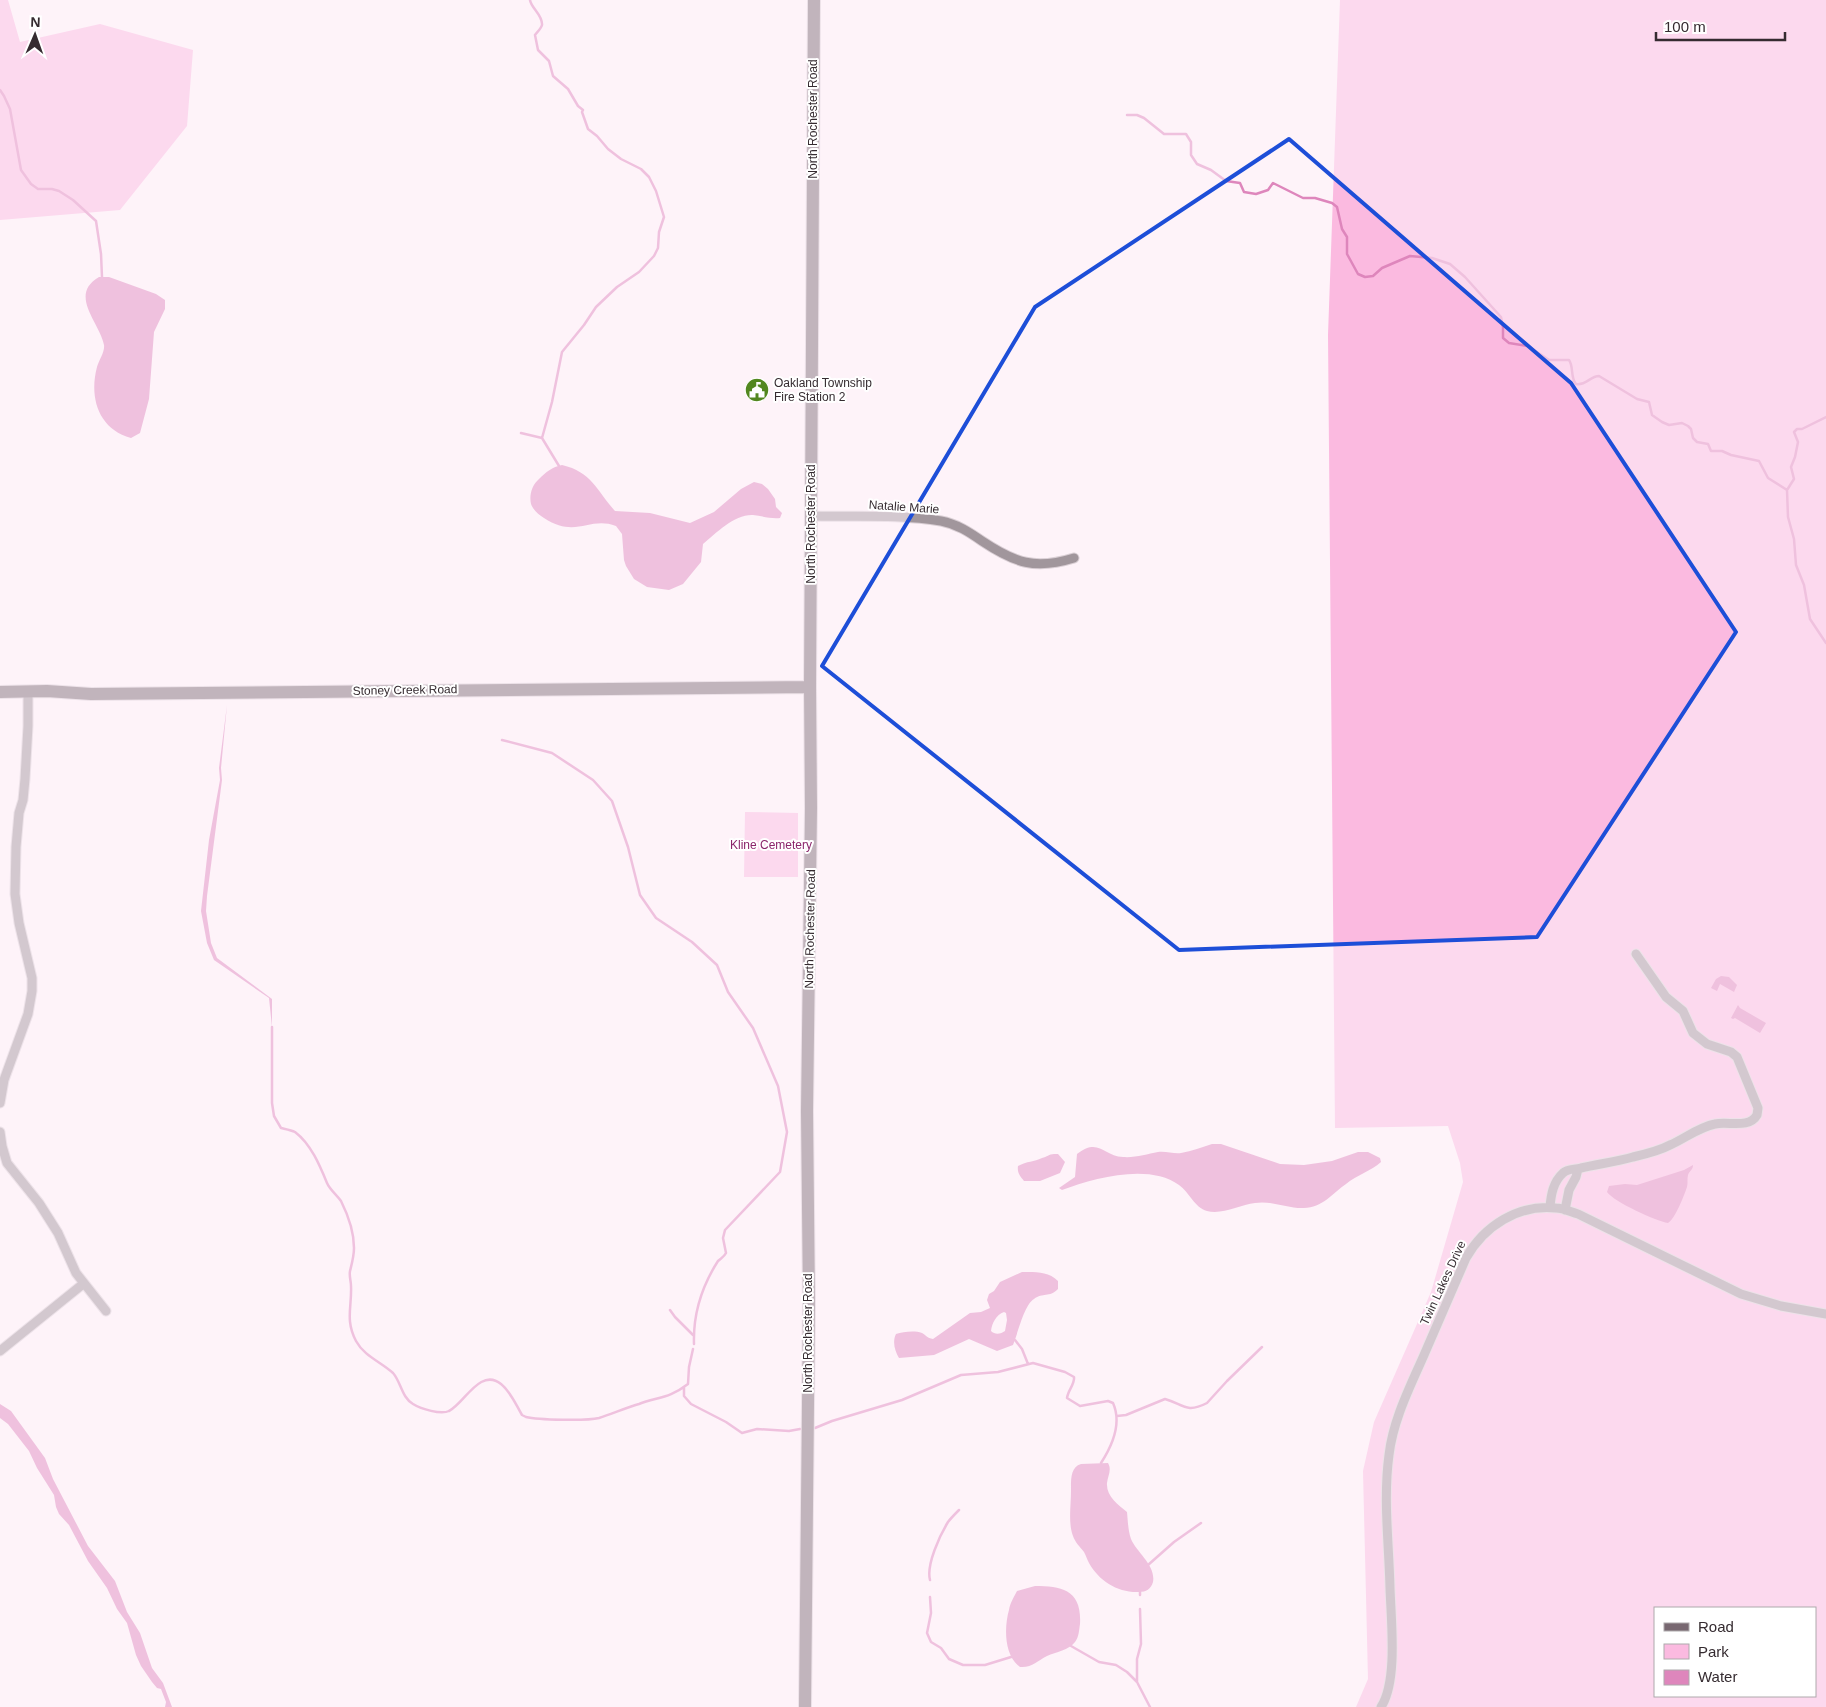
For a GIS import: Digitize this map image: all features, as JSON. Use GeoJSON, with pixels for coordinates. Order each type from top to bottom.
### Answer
{"type":"FeatureCollection","features":[{"type":"Feature","properties":{"kind":"main road","name":"North Rochester Road"},"geometry":{"type":"LineString","coordinates":[[806,1707],[809,1303],[807,1111],[811,808],[814,0]]}},
{"type":"Feature","properties":{"kind":"main road","name":"Stoney Creek Road"},"geometry":{"type":"LineString","coordinates":[[0,692],[47,691],[91,694],[810,688]]}},
{"type":"Feature","properties":{"kind":"street","name":"Natalie Marie"},"geometry":{"type":"LineString","coordinates":[[811,516],[904,518],[942,521],[962,528],[1009,557],[1028,564],[1054,564],[1074,558]]}},
{"type":"Feature","properties":{"kind":"street"},"geometry":{"type":"LineString","coordinates":[[0,1103],[4,1080],[28,1014],[32,991],[32,978],[19,924],[15,894],[19,813],[23,800],[25,779],[28,692]]}},
{"type":"Feature","properties":{"kind":"street"},"geometry":{"type":"LineString","coordinates":[[1550,1208],[1552,1189],[1562,1173],[1568,1169],[1578,1169],[1652,1152],[1668,1147],[1711,1124],[1748,1123],[1754,1120],[1758,1114],[1758,1108],[1735,1053],[1715,1048],[1700,1040],[1693,1033],[1683,1011],[1666,996],[1636,954]]}},
{"type":"Feature","properties":{"kind":"street"},"geometry":{"type":"LineString","coordinates":[[0,1132],[7,1163],[39,1203],[58,1233],[76,1273],[106,1311]]}},
{"type":"Feature","properties":{"kind":"street"},"geometry":{"type":"LineString","coordinates":[[1565,1210],[1569,1190],[1578,1169]]}},
{"type":"Feature","properties":{"kind":"street","name":"Twin Lakes Drive"},"geometry":{"type":"LineString","coordinates":[[1381,1707],[1391,1682],[1391,1614],[1386,1494],[1389,1454],[1397,1421],[1466,1258],[1475,1242],[1492,1226],[1516,1213],[1533,1208],[1565,1210],[1578,1214],[1741,1294],[1781,1306],[1826,1314]]}},
{"type":"Feature","properties":{"kind":"street"},"geometry":{"type":"LineString","coordinates":[[0,1350],[83,1284]]}},
{"type":"Feature","properties":{"kind":"highlighted area"},"geometry":{"type":"Polygon","coordinates":[[[1289,139],[1571,383],[1736,632],[1537,937],[1179,950],[822,666],[1035,307],[1289,139]]]}},
{"type":"Feature","properties":{"kind":"green space"},"geometry":{"type":"Polygon","coordinates":[[[0,0],[8,0],[20,42],[100,24],[193,50],[187,126],[120,210],[0,220],[0,0]]]}},
{"type":"Feature","properties":{"kind":"green space"},"geometry":{"type":"Polygon","coordinates":[[[1340,0],[1826,0],[1826,1707],[1356,1707],[1368,1679],[1363,1471],[1374,1422],[1431,1292],[1463,1182],[1460,1163],[1448,1126],[1335,1128],[1328,335],[1340,0]]]}},
{"type":"Feature","properties":{"kind":"green space","name":"Kline Cemetery"},"geometry":{"type":"Polygon","coordinates":[[[745,812],[798,813],[798,877],[744,877],[745,812]]]}},
{"type":"Feature","properties":{"kind":"water"},"geometry":{"type":"Polygon","coordinates":[[[99,277],[109,277],[156,294],[165,300],[165,309],[154,332],[149,399],[140,433],[131,438],[120,434],[111,427],[99,410],[96,400],[95,378],[104,345],[88,309],[86,292],[90,284],[99,277]]]}},
{"type":"Feature","properties":{"kind":"water"},"geometry":{"type":"Polygon","coordinates":[[[562,465],[572,468],[587,477],[615,511],[650,513],[690,523],[714,512],[741,489],[754,482],[762,484],[768,489],[775,499],[776,507],[782,513],[780,518],[753,515],[733,521],[703,544],[701,562],[683,584],[669,590],[647,587],[634,579],[626,566],[622,534],[616,526],[598,523],[565,527],[544,518],[533,508],[530,497],[535,484],[549,470],[562,465]]]}},
{"type":"Feature","properties":{"kind":"water"},"geometry":{"type":"Polygon","coordinates":[[[227,705],[221,768],[222,780],[206,911],[211,943],[217,958],[272,999],[272,1027],[269,998],[214,960],[207,943],[201,911],[209,840],[220,780],[219,768],[227,705]]]}},
{"type":"Feature","properties":{"kind":"water"},"geometry":{"type":"Polygon","coordinates":[[[1721,976],[1729,977],[1737,985],[1734,992],[1720,984],[1717,991],[1711,988],[1716,979],[1721,976]]]}},
{"type":"Feature","properties":{"kind":"water"},"geometry":{"type":"Polygon","coordinates":[[[1738,1005],[1766,1023],[1760,1033],[1735,1018],[1731,1018],[1738,1005]]]}},
{"type":"Feature","properties":{"kind":"water"},"geometry":{"type":"Polygon","coordinates":[[[1212,1144],[1221,1144],[1280,1164],[1304,1165],[1332,1161],[1358,1152],[1368,1152],[1380,1158],[1381,1162],[1350,1181],[1322,1203],[1304,1208],[1261,1202],[1219,1212],[1207,1211],[1199,1207],[1179,1185],[1167,1178],[1153,1175],[1137,1174],[1105,1177],[1062,1190],[1059,1188],[1075,1177],[1077,1154],[1084,1149],[1096,1147],[1116,1156],[1127,1157],[1158,1152],[1181,1153],[1212,1144]]]}},
{"type":"Feature","properties":{"kind":"water"},"geometry":{"type":"Polygon","coordinates":[[[1051,1154],[1058,1154],[1065,1162],[1060,1173],[1040,1181],[1024,1181],[1020,1176],[1018,1166],[1051,1154]]]}},
{"type":"Feature","properties":{"kind":"water"},"geometry":{"type":"Polygon","coordinates":[[[1693,1165],[1688,1175],[1687,1187],[1682,1201],[1674,1217],[1668,1223],[1654,1219],[1618,1201],[1607,1192],[1609,1186],[1637,1185],[1684,1170],[1693,1165]]]}},
{"type":"Feature","properties":{"kind":"water"},"geometry":{"type":"Polygon","coordinates":[[[1022,1272],[1041,1273],[1050,1275],[1058,1281],[1058,1289],[1055,1292],[1037,1297],[1030,1302],[1024,1313],[1013,1345],[997,1351],[969,1339],[934,1355],[899,1358],[894,1346],[896,1334],[916,1332],[933,1339],[970,1313],[981,1312],[990,1308],[987,1300],[989,1294],[994,1291],[1000,1282],[1022,1272]],[[1004,1312],[999,1315],[991,1331],[998,1334],[1005,1331],[1006,1313],[1004,1312]]]}},
{"type":"Feature","properties":{"kind":"water"},"geometry":{"type":"Polygon","coordinates":[[[0,1404],[11,1411],[45,1458],[53,1479],[88,1546],[115,1581],[127,1612],[140,1633],[152,1668],[163,1683],[172,1707],[165,1707],[166,1702],[161,1689],[157,1688],[141,1666],[127,1623],[117,1609],[107,1588],[88,1561],[69,1525],[59,1514],[54,1495],[29,1451],[8,1424],[0,1418],[0,1404]]]}},
{"type":"Feature","properties":{"kind":"water"},"geometry":{"type":"Polygon","coordinates":[[[1108,1463],[1110,1468],[1107,1483],[1108,1492],[1113,1500],[1127,1512],[1131,1539],[1152,1570],[1153,1582],[1148,1590],[1131,1592],[1110,1585],[1093,1569],[1071,1531],[1071,1479],[1073,1471],[1081,1464],[1108,1463]]]}},
{"type":"Feature","properties":{"kind":"water"},"geometry":{"type":"Polygon","coordinates":[[[1035,1586],[1062,1589],[1074,1597],[1080,1613],[1079,1633],[1075,1642],[1069,1647],[1031,1665],[1020,1667],[1008,1649],[1007,1617],[1010,1605],[1017,1591],[1035,1586]]]}},
{"type":"Feature","properties":{"kind":"waterway"},"geometry":{"type":"LineString","coordinates":[[530,0],[542,21],[542,25],[535,35],[538,50],[549,61],[553,76],[568,89],[578,106],[583,110],[588,129],[608,149],[621,159],[641,169],[649,177],[656,191],[664,217],[659,232],[658,248],[654,256],[639,272],[617,287],[596,307],[562,352],[552,402],[542,438],[559,466]]}},
{"type":"Feature","properties":{"kind":"waterway"},"geometry":{"type":"LineString","coordinates":[[0,90],[10,109],[21,170],[31,184],[38,189],[59,191],[73,200],[96,221],[102,277]]}},
{"type":"Feature","properties":{"kind":"waterway"},"geometry":{"type":"LineString","coordinates":[[1127,115],[1137,115],[1144,118],[1164,134],[1186,134],[1191,142],[1191,155],[1197,164],[1211,170],[1226,181],[1240,183],[1244,192],[1256,194],[1268,190],[1273,183],[1303,198],[1315,198],[1332,203],[1337,207],[1342,229],[1347,237],[1347,254],[1358,274],[1365,277],[1373,276],[1382,268],[1410,256],[1432,258],[1450,264],[1465,277],[1501,317],[1503,338],[1509,343],[1528,346],[1549,360],[1569,360],[1576,384],[1583,384],[1599,376],[1637,399],[1649,402],[1652,415],[1662,422],[1669,425],[1682,423],[1688,426],[1691,429],[1693,438],[1697,442],[1708,444],[1711,451],[1722,451],[1731,455],[1759,461],[1768,478],[1787,490]]}},
{"type":"Feature","properties":{"kind":"waterway"},"geometry":{"type":"LineString","coordinates":[[1826,417],[1794,432],[1798,442],[1791,467],[1794,479],[1787,490],[1788,517],[1794,539],[1796,565],[1804,585],[1810,619],[1826,643]]}},
{"type":"Feature","properties":{"kind":"waterway"},"geometry":{"type":"LineString","coordinates":[[521,433],[542,438]]}},
{"type":"Feature","properties":{"kind":"waterway"},"geometry":{"type":"LineString","coordinates":[[502,740],[552,753],[593,780],[612,801],[628,847],[640,895],[656,918],[692,942],[717,965],[728,992],[753,1028],[778,1086],[787,1132],[780,1172],[725,1230],[723,1238],[726,1253],[718,1261],[703,1290],[695,1322],[694,1344]]}},
{"type":"Feature","properties":{"kind":"waterway"},"geometry":{"type":"LineString","coordinates":[[272,1027],[272,1103],[274,1116],[281,1128],[295,1132],[306,1143],[318,1163],[328,1186],[341,1201],[352,1230],[354,1248],[350,1273],[350,1320],[353,1333],[363,1351],[393,1373],[409,1401],[426,1409],[445,1412],[455,1407],[479,1383],[493,1380],[505,1387],[522,1415],[526,1417],[562,1420],[599,1418],[670,1395],[682,1389],[688,1384],[693,1349]]}},
{"type":"Feature","properties":{"kind":"waterway"},"geometry":{"type":"LineString","coordinates":[[670,1310],[693,1335]]}},
{"type":"Feature","properties":{"kind":"waterway"},"geometry":{"type":"LineString","coordinates":[[1015,1340],[1022,1349],[1028,1364]]}},
{"type":"Feature","properties":{"kind":"waterway"},"geometry":{"type":"LineString","coordinates":[[1117,1416],[1126,1415],[1165,1399],[1189,1408],[1207,1403],[1262,1347]]}},
{"type":"Feature","properties":{"kind":"waterway"},"geometry":{"type":"LineString","coordinates":[[815,1428],[902,1400],[961,1375],[998,1372],[1033,1363],[1065,1372],[1074,1377],[1067,1398],[1080,1406],[1108,1401],[1113,1403],[1116,1411],[1116,1426],[1112,1442],[1101,1463]]}},
{"type":"Feature","properties":{"kind":"waterway"},"geometry":{"type":"LineString","coordinates":[[684,1387],[684,1396],[691,1404],[726,1422],[742,1433],[757,1429],[789,1431],[800,1429]]}},
{"type":"Feature","properties":{"kind":"waterway"},"geometry":{"type":"LineString","coordinates":[[930,1580],[930,1566],[938,1542],[948,1522],[959,1510]]}},
{"type":"Feature","properties":{"kind":"waterway"},"geometry":{"type":"LineString","coordinates":[[1148,1565],[1174,1542],[1201,1523]]}},
{"type":"Feature","properties":{"kind":"waterway"},"geometry":{"type":"LineString","coordinates":[[930,1597],[931,1613],[927,1633],[931,1642],[941,1648],[949,1659],[963,1665],[985,1665],[1011,1657]]}},
{"type":"Feature","properties":{"kind":"waterway"},"geometry":{"type":"LineString","coordinates":[[1137,1682],[1137,1659],[1141,1644],[1140,1609]]}},
{"type":"Feature","properties":{"kind":"waterway"},"geometry":{"type":"LineString","coordinates":[[1071,1646],[1099,1662],[1116,1665],[1127,1672],[1137,1682],[1150,1707]]}},
{"type":"Feature","properties":{"kind":"place","name":"Oakland Township Fire Station 2"},"geometry":{"type":"Point","coordinates":[757,390]}}]}
